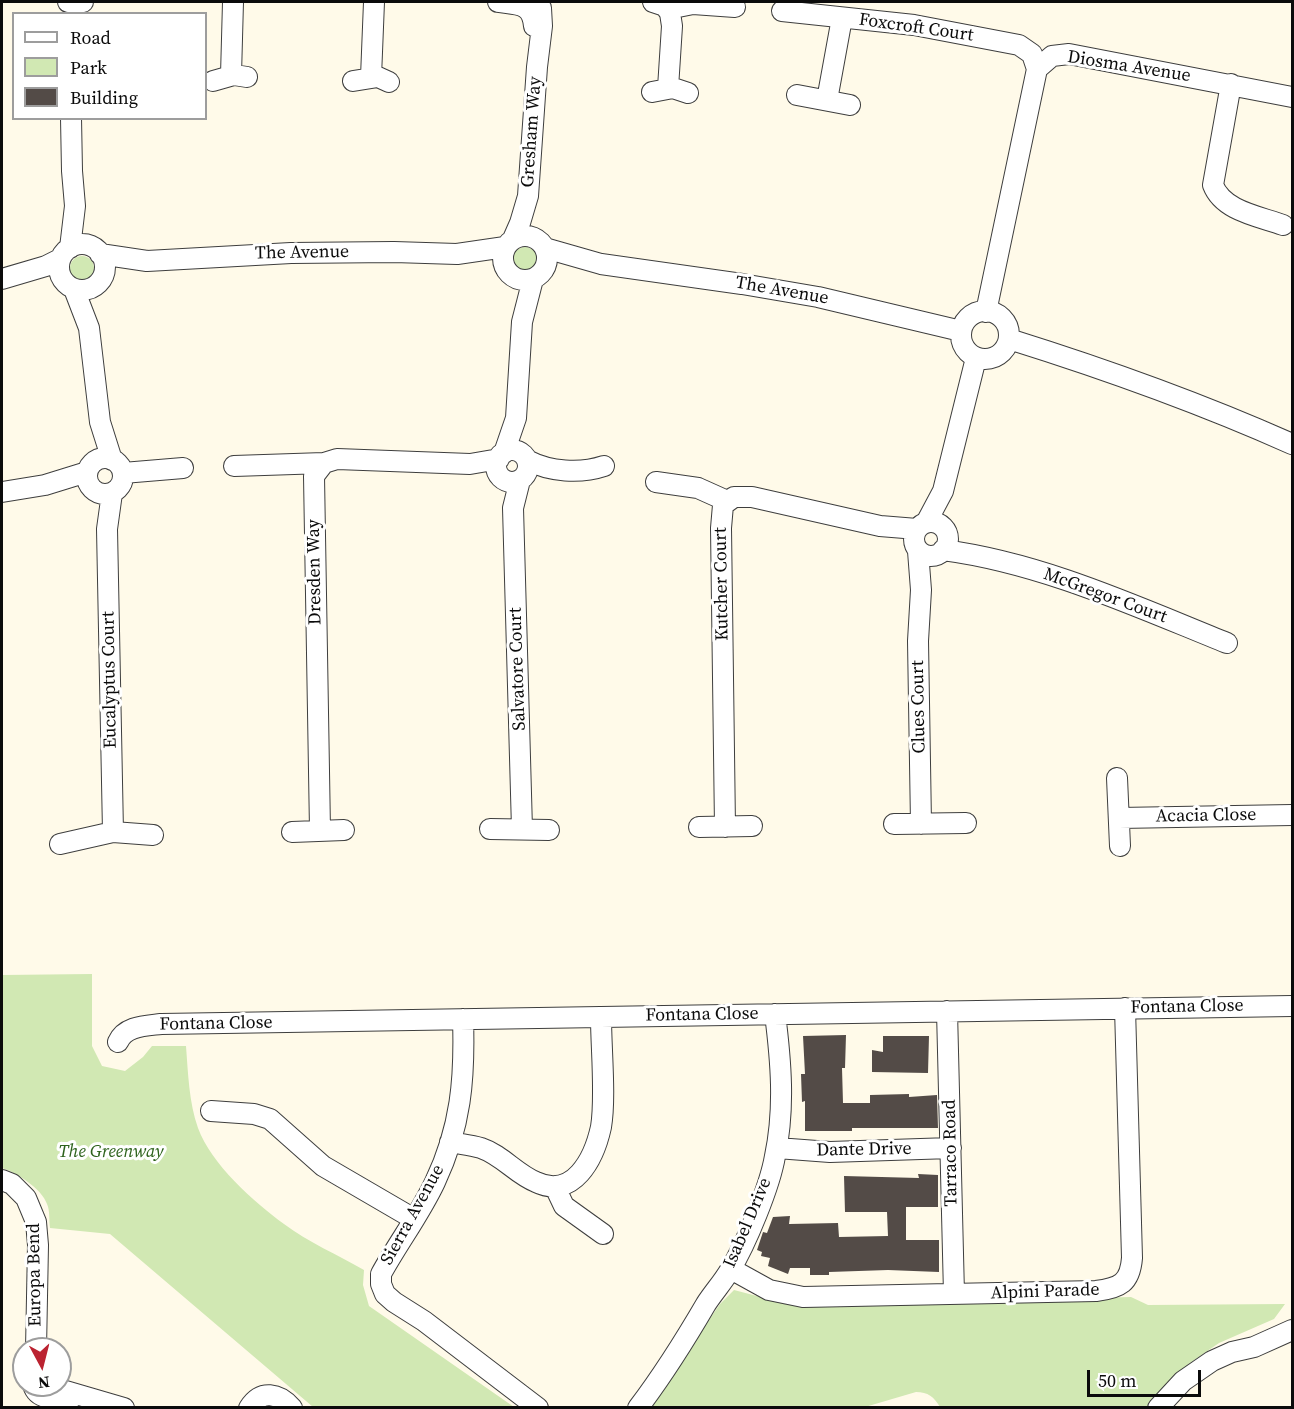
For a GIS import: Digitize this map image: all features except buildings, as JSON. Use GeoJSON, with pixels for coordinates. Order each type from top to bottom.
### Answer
{"type":"FeatureCollection","features":[{"type":"Feature","properties":{"kind":"street"},"geometry":{"type":"LineString","coordinates":[[66,2],[83,2]]}},
{"type":"Feature","properties":{"kind":"street"},"geometry":{"type":"LineString","coordinates":[[230,78],[233,2]]}},
{"type":"Feature","properties":{"kind":"street"},"geometry":{"type":"LineString","coordinates":[[371,80],[374,2]]}},
{"type":"Feature","properties":{"kind":"street","name":"Gresham Way"},"geometry":{"type":"LineString","coordinates":[[498,2],[540,6],[528,196],[520,223],[509,243]]}},
{"type":"Feature","properties":{"kind":"street"},"geometry":{"type":"LineString","coordinates":[[688,93],[660,90],[672,26],[661,5],[693,4],[735,7]]}},
{"type":"Feature","properties":{"kind":"street","name":"Foxcroft Court"},"geometry":{"type":"LineString","coordinates":[[782,11],[914,25],[1019,45],[1032,54],[1037,69]]}},
{"type":"Feature","properties":{"kind":"street"},"geometry":{"type":"LineString","coordinates":[[827,100],[842,18]]}},
{"type":"Feature","properties":{"kind":"street","name":"Diosma Avenue"},"geometry":{"type":"LineString","coordinates":[[1037,69],[1052,56],[1069,54],[1293,97]]}},
{"type":"Feature","properties":{"kind":"street"},"geometry":{"type":"LineString","coordinates":[[986,312],[1037,69]]}},
{"type":"Feature","properties":{"kind":"street"},"geometry":{"type":"LineString","coordinates":[[1231,84],[1213,185],[1217,196],[1228,205],[1282,225]]}},
{"type":"Feature","properties":{"kind":"street"},"geometry":{"type":"LineString","coordinates":[[797,95],[850,105]]}},
{"type":"Feature","properties":{"kind":"street"},"geometry":{"type":"LineString","coordinates":[[71,120],[72,171],[80,251],[105,268],[89,328]]}},
{"type":"Feature","properties":{"kind":"street","name":"Gresham Way"},"geometry":{"type":"LineString","coordinates":[[528,196],[542,245]]}},
{"type":"Feature","properties":{"kind":"street"},"geometry":{"type":"LineString","coordinates":[[526,236],[542,245],[547,260],[524,274],[502,261],[509,243],[526,236]]}},
{"type":"Feature","properties":{"kind":"street","name":"The Avenue"},"geometry":{"type":"LineString","coordinates":[[457,255],[509,243]]}},
{"type":"Feature","properties":{"kind":"street","name":"The Avenue"},"geometry":{"type":"LineString","coordinates":[[542,245],[601,264],[783,291],[962,331]]}},
{"type":"Feature","properties":{"kind":"street"},"geometry":{"type":"LineString","coordinates":[[5,278],[46,266],[80,251]]}},
{"type":"Feature","properties":{"kind":"street"},"geometry":{"type":"LineString","coordinates":[[80,251],[59,271],[69,285],[89,328],[100,423],[103,477]]}},
{"type":"Feature","properties":{"kind":"street","name":"The Avenue"},"geometry":{"type":"LineString","coordinates":[[80,251],[147,261],[302,253],[384,252],[457,255],[524,274],[561,267],[601,264]]}},
{"type":"Feature","properties":{"kind":"street","name":"The Avenue"},"geometry":{"type":"LineString","coordinates":[[100,281],[147,261]]}},
{"type":"Feature","properties":{"kind":"street","name":"Salvatore Court"},"geometry":{"type":"LineString","coordinates":[[522,829],[513,467],[524,274]]}},
{"type":"Feature","properties":{"kind":"street"},"geometry":{"type":"LineString","coordinates":[[5,278],[48,279],[89,289],[100,281]]}},
{"type":"Feature","properties":{"kind":"street"},"geometry":{"type":"LineString","coordinates":[[986,312],[1001,318],[1006,324],[1009,339],[1006,346],[994,357],[976,358],[964,347],[962,331],[964,323],[970,317],[986,312]]}},
{"type":"Feature","properties":{"kind":"street"},"geometry":{"type":"LineString","coordinates":[[1009,339],[1126,377],[1293,444]]}},
{"type":"Feature","properties":{"kind":"street","name":"Clues Court"},"geometry":{"type":"LineString","coordinates":[[921,824],[918,641],[921,590],[930,540],[976,358]]}},
{"type":"Feature","properties":{"kind":"street"},"geometry":{"type":"LineString","coordinates":[[234,466],[324,463],[337,459],[513,467],[536,465],[554,469],[588,471],[604,466]]}},
{"type":"Feature","properties":{"kind":"street","name":"Dresden Way"},"geometry":{"type":"LineString","coordinates":[[320,830],[314,476],[324,463]]}},
{"type":"Feature","properties":{"kind":"street"},"geometry":{"type":"LineString","coordinates":[[2,492],[45,484],[183,468]]}},
{"type":"Feature","properties":{"kind":"street","name":"Eucalyptus Court"},"geometry":{"type":"LineString","coordinates":[[103,477],[107,529],[113,831]]}},
{"type":"Feature","properties":{"kind":"street"},"geometry":{"type":"LineString","coordinates":[[656,482],[698,488],[727,501]]}},
{"type":"Feature","properties":{"kind":"street","name":"Kutcher Court"},"geometry":{"type":"LineString","coordinates":[[725,827],[721,528],[722,510],[727,501],[738,496],[752,497],[880,526],[930,540]]}},
{"type":"Feature","properties":{"kind":"street","name":"McGregor Court"},"geometry":{"type":"LineString","coordinates":[[930,540],[1076,583],[1227,643]]}},
{"type":"Feature","properties":{"kind":"street"},"geometry":{"type":"LineString","coordinates":[[1117,778],[1120,846]]}},
{"type":"Feature","properties":{"kind":"street","name":"Acacia Close"},"geometry":{"type":"LineString","coordinates":[[1119,818],[1293,815]]}},
{"type":"Feature","properties":{"kind":"street"},"geometry":{"type":"LineString","coordinates":[[894,824],[966,823]]}},
{"type":"Feature","properties":{"kind":"street"},"geometry":{"type":"LineString","coordinates":[[699,827],[752,826]]}},
{"type":"Feature","properties":{"kind":"street"},"geometry":{"type":"LineString","coordinates":[[292,832],[344,830]]}},
{"type":"Feature","properties":{"kind":"street"},"geometry":{"type":"LineString","coordinates":[[490,830],[549,830]]}},
{"type":"Feature","properties":{"kind":"street"},"geometry":{"type":"LineString","coordinates":[[60,844],[113,831],[153,835]]}},
{"type":"Feature","properties":{"kind":"street","name":"Fontana Close"},"geometry":{"type":"LineString","coordinates":[[118,1042],[121,1034],[135,1027],[161,1024],[1293,1006]]}},
{"type":"Feature","properties":{"kind":"street","name":"Alpini Parade"},"geometry":{"type":"LineString","coordinates":[[731,1269],[770,1290],[802,1297],[1096,1291],[1118,1286],[1126,1281],[1131,1271],[1132,1258],[1125,1008]]}},
{"type":"Feature","properties":{"kind":"street","name":"Tarraco Road"},"geometry":{"type":"LineString","coordinates":[[947,1011],[954,1294]]}},
{"type":"Feature","properties":{"kind":"street","name":"Isabel Drive"},"geometry":{"type":"LineString","coordinates":[[638,1407],[682,1345],[731,1269],[766,1187],[777,1148],[780,1122],[781,1074],[775,1014]]}},
{"type":"Feature","properties":{"kind":"street"},"geometry":{"type":"LineString","coordinates":[[450,1142],[482,1148],[536,1182],[555,1187],[566,1184],[579,1176],[592,1154],[601,1127],[601,1017]]}},
{"type":"Feature","properties":{"kind":"street","name":"Sierra Avenue"},"geometry":{"type":"LineString","coordinates":[[463,1019],[463,1082],[450,1142],[435,1182],[381,1274],[381,1284],[385,1294],[538,1407]]}},
{"type":"Feature","properties":{"kind":"street"},"geometry":{"type":"LineString","coordinates":[[211,1111],[254,1114],[270,1119],[322,1166],[414,1219]]}},
{"type":"Feature","properties":{"kind":"street","name":"Dante Drive"},"geometry":{"type":"LineString","coordinates":[[777,1148],[830,1152],[951,1148]]}},
{"type":"Feature","properties":{"kind":"street","name":"Europa Bend"},"geometry":{"type":"LineString","coordinates":[[2,1179],[12,1184],[26,1198],[36,1222],[38,1245],[36,1337]]}},
{"type":"Feature","properties":{"kind":"street"},"geometry":{"type":"LineString","coordinates":[[555,1187],[564,1206],[603,1234]]}},
{"type":"Feature","properties":{"kind":"street"},"geometry":{"type":"LineString","coordinates":[[1158,1407],[1183,1381],[1212,1361],[1232,1352],[1254,1347],[1293,1330]]}},
{"type":"Feature","properties":{"kind":"street"},"geometry":{"type":"LineString","coordinates":[[72,1392],[124,1407]]}},
{"type":"Feature","properties":{"kind":"street"},"geometry":{"type":"LineString","coordinates":[[249,1407],[263,1395],[271,1394],[278,1396],[292,1407]]}},
{"type":"Feature","properties":{"kind":"street"},"geometry":{"type":"LineString","coordinates":[[72,1396],[87,1396]]}},
{"type":"Feature","properties":{"kind":"street"},"geometry":{"type":"LineString","coordinates":[[265,1407],[277,1407]]}},
{"type":"Feature","properties":{"kind":"green space"},"geometry":{"type":"Polygon","coordinates":[[[525,247],[534,250],[537,259],[534,268],[525,271],[516,268],[513,259],[516,250],[525,247]]]}},
{"type":"Feature","properties":{"kind":"green space"},"geometry":{"type":"Polygon","coordinates":[[[82,256],[91,259],[94,268],[91,277],[82,280],[73,277],[70,268],[73,259],[82,256]]]}},
{"type":"Feature","properties":{"kind":"green space","name":"The Greenway"},"geometry":{"type":"Polygon","coordinates":[[[92,974],[92,1046],[102,1066],[125,1071],[143,1057],[152,1046],[186,1046],[191,1098],[198,1128],[204,1142],[223,1168],[260,1205],[293,1231],[364,1270],[363,1285],[369,1306],[514,1407],[313,1407],[110,1234],[50,1228],[48,1206],[40,1193],[21,1177],[2,1168],[2,975],[92,974]]]}},
{"type":"Feature","properties":{"kind":"green space"},"geometry":{"type":"Polygon","coordinates":[[[734,1290],[791,1305],[1131,1297],[1148,1305],[1285,1304],[1274,1319],[1219,1343],[1190,1363],[1149,1407],[940,1407],[930,1396],[916,1392],[865,1407],[647,1408],[720,1304],[734,1290]]]}}]}
